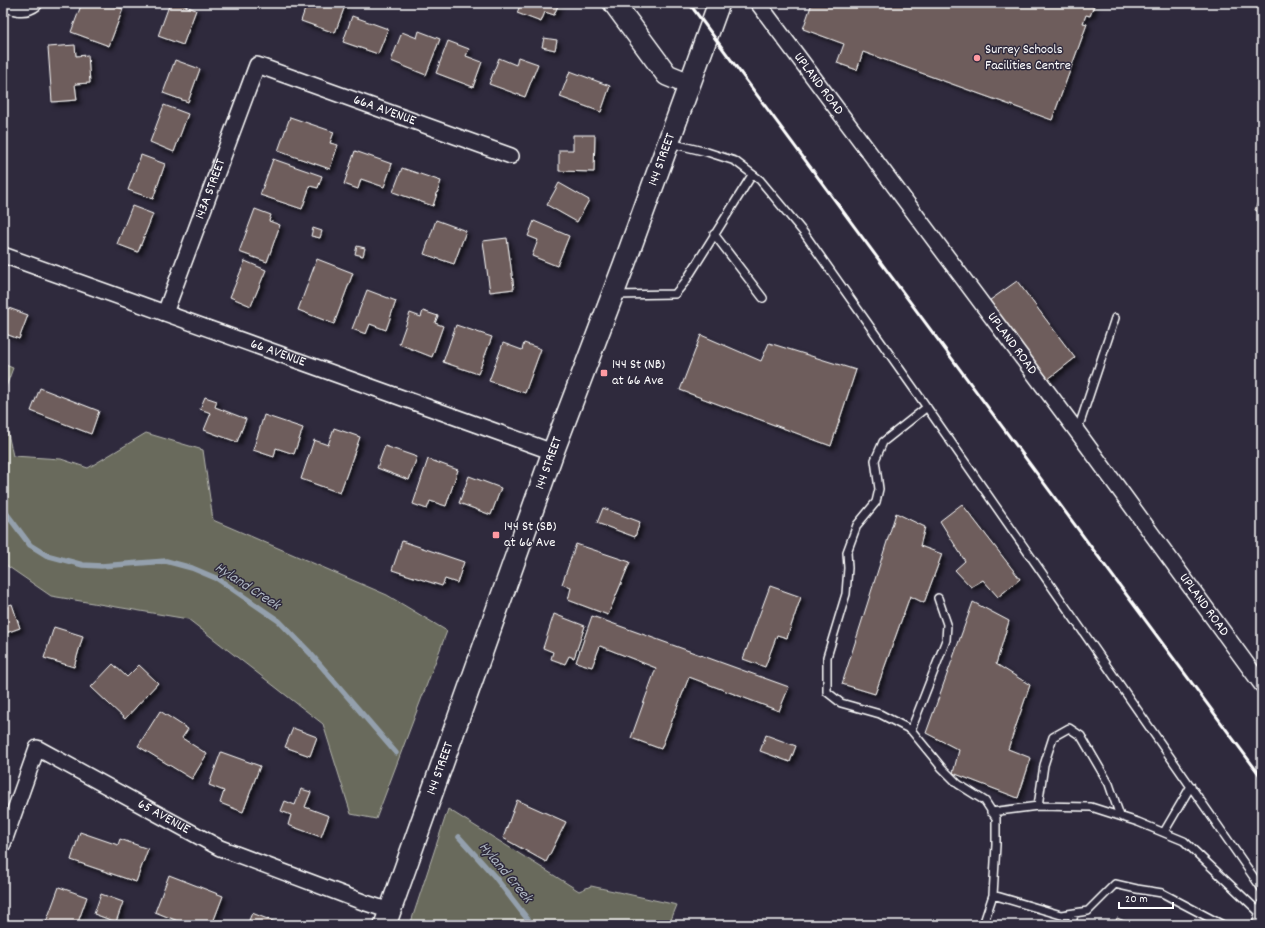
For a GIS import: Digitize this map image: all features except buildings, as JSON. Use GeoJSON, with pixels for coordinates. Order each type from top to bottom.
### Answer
{"type":"FeatureCollection","features":[{"type":"Feature","properties":{"kind":"main road"},"geometry":{"type":"LineString","coordinates":[[614,3],[667,75],[689,84]]}},
{"type":"Feature","properties":{"kind":"main road","name":"144 STREET"},"geometry":{"type":"LineString","coordinates":[[387,918],[553,452],[613,295],[689,84],[720,4]]}},
{"type":"Feature","properties":{"kind":"street"},"geometry":{"type":"LineString","coordinates":[[3,3],[23,8],[31,6],[34,3]]}},
{"type":"Feature","properties":{"kind":"street","name":"UPLAND ROAD"},"geometry":{"type":"LineString","coordinates":[[756,4],[1077,432],[1262,685]]}},
{"type":"Feature","properties":{"kind":"street","name":"66A AVENUE"},"geometry":{"type":"LineString","coordinates":[[257,65],[512,156]]}},
{"type":"Feature","properties":{"kind":"street","name":"143A STREET"},"geometry":{"type":"LineString","coordinates":[[165,313],[257,65]]}},
{"type":"Feature","properties":{"kind":"street","name":"66 AVENUE"},"geometry":{"type":"LineString","coordinates":[[3,255],[553,452]]}},
{"type":"Feature","properties":{"kind":"street","name":"65 AVENUE"},"geometry":{"type":"LineString","coordinates":[[3,844],[37,748],[220,848],[363,902],[387,918]]}},
{"type":"Feature","properties":{"kind":"lane"},"geometry":{"type":"LineString","coordinates":[[668,143],[707,152],[734,161],[760,180],[804,233],[927,407],[1262,889]]}},
{"type":"Feature","properties":{"kind":"lane"},"geometry":{"type":"LineString","coordinates":[[613,295],[675,294],[685,282],[752,175]]}},
{"type":"Feature","properties":{"kind":"lane"},"geometry":{"type":"LineString","coordinates":[[714,234],[763,298]]}},
{"type":"Feature","properties":{"kind":"lane"},"geometry":{"type":"LineString","coordinates":[[1077,432],[1115,318]]}},
{"type":"Feature","properties":{"kind":"lane"},"geometry":{"type":"LineString","coordinates":[[927,407],[883,442],[875,460],[879,489],[876,502],[857,525],[847,552],[848,568],[846,594],[827,657],[828,692],[840,703],[880,714],[911,730],[942,768],[958,784],[985,801],[996,818],[996,845],[994,895],[983,925]]}},
{"type":"Feature","properties":{"kind":"lane"},"geometry":{"type":"LineString","coordinates":[[911,730],[946,640],[947,624],[938,598]]}},
{"type":"Feature","properties":{"kind":"lane"},"geometry":{"type":"LineString","coordinates":[[1038,806],[1044,765],[1053,736],[1069,728],[1081,736],[1110,784],[1120,816]]}},
{"type":"Feature","properties":{"kind":"lane"},"geometry":{"type":"LineString","coordinates":[[1164,832],[1191,786]]}},
{"type":"Feature","properties":{"kind":"lane"},"geometry":{"type":"LineString","coordinates":[[991,812],[1038,806],[1091,807],[1164,832],[1184,841],[1260,912]]}},
{"type":"Feature","properties":{"kind":"lane"},"geometry":{"type":"LineString","coordinates":[[994,895],[1061,915],[1088,911],[1115,884],[1162,893],[1223,925]]}},
{"type":"Feature","properties":{"kind":"lane"},"geometry":{"type":"LineString","coordinates":[[1256,925],[1262,903]]}},
{"type":"Feature","properties":{"kind":"lane"},"geometry":{"type":"LineString","coordinates":[[1072,925],[1074,913]]}},
{"type":"Feature","properties":{"kind":"green space"},"geometry":{"type":"Polygon","coordinates":[[[3,364],[13,368],[3,395],[3,364]]]}},
{"type":"Feature","properties":{"kind":"green space"},"geometry":{"type":"Polygon","coordinates":[[[3,411],[13,456],[61,459],[88,468],[146,433],[203,450],[213,520],[387,595],[447,631],[376,819],[351,814],[323,724],[188,619],[51,596],[3,563],[3,411]]]}},
{"type":"Feature","properties":{"kind":"green space"},"geometry":{"type":"Polygon","coordinates":[[[448,809],[579,891],[591,886],[677,905],[669,925],[410,925],[448,809]]]}},
{"type":"Feature","properties":{"kind":"waterway","name":"Hyland Creek"},"geometry":{"type":"LineString","coordinates":[[3,509],[30,545],[46,555],[83,565],[101,566],[166,561],[192,568],[218,579],[279,621],[310,653],[396,753]]}},
{"type":"Feature","properties":{"kind":"waterway","name":"Hyland Creek"},"geometry":{"type":"LineString","coordinates":[[459,837],[495,877],[532,925]]}},
{"type":"Feature","properties":{"kind":"railway"},"geometry":{"type":"LineString","coordinates":[[689,3],[1262,778]]}},
{"type":"Feature","properties":{"kind":"place","name":"Surrey Schools Facilities Centre"},"geometry":{"type":"Point","coordinates":[977,58]}},
{"type":"Feature","properties":{"kind":"place","name":"144 St (NB) at 66 Ave"},"geometry":{"type":"Point","coordinates":[604,373]}},
{"type":"Feature","properties":{"kind":"place","name":"144 St (SB) at 66 Ave"},"geometry":{"type":"Point","coordinates":[496,535]}}]}
